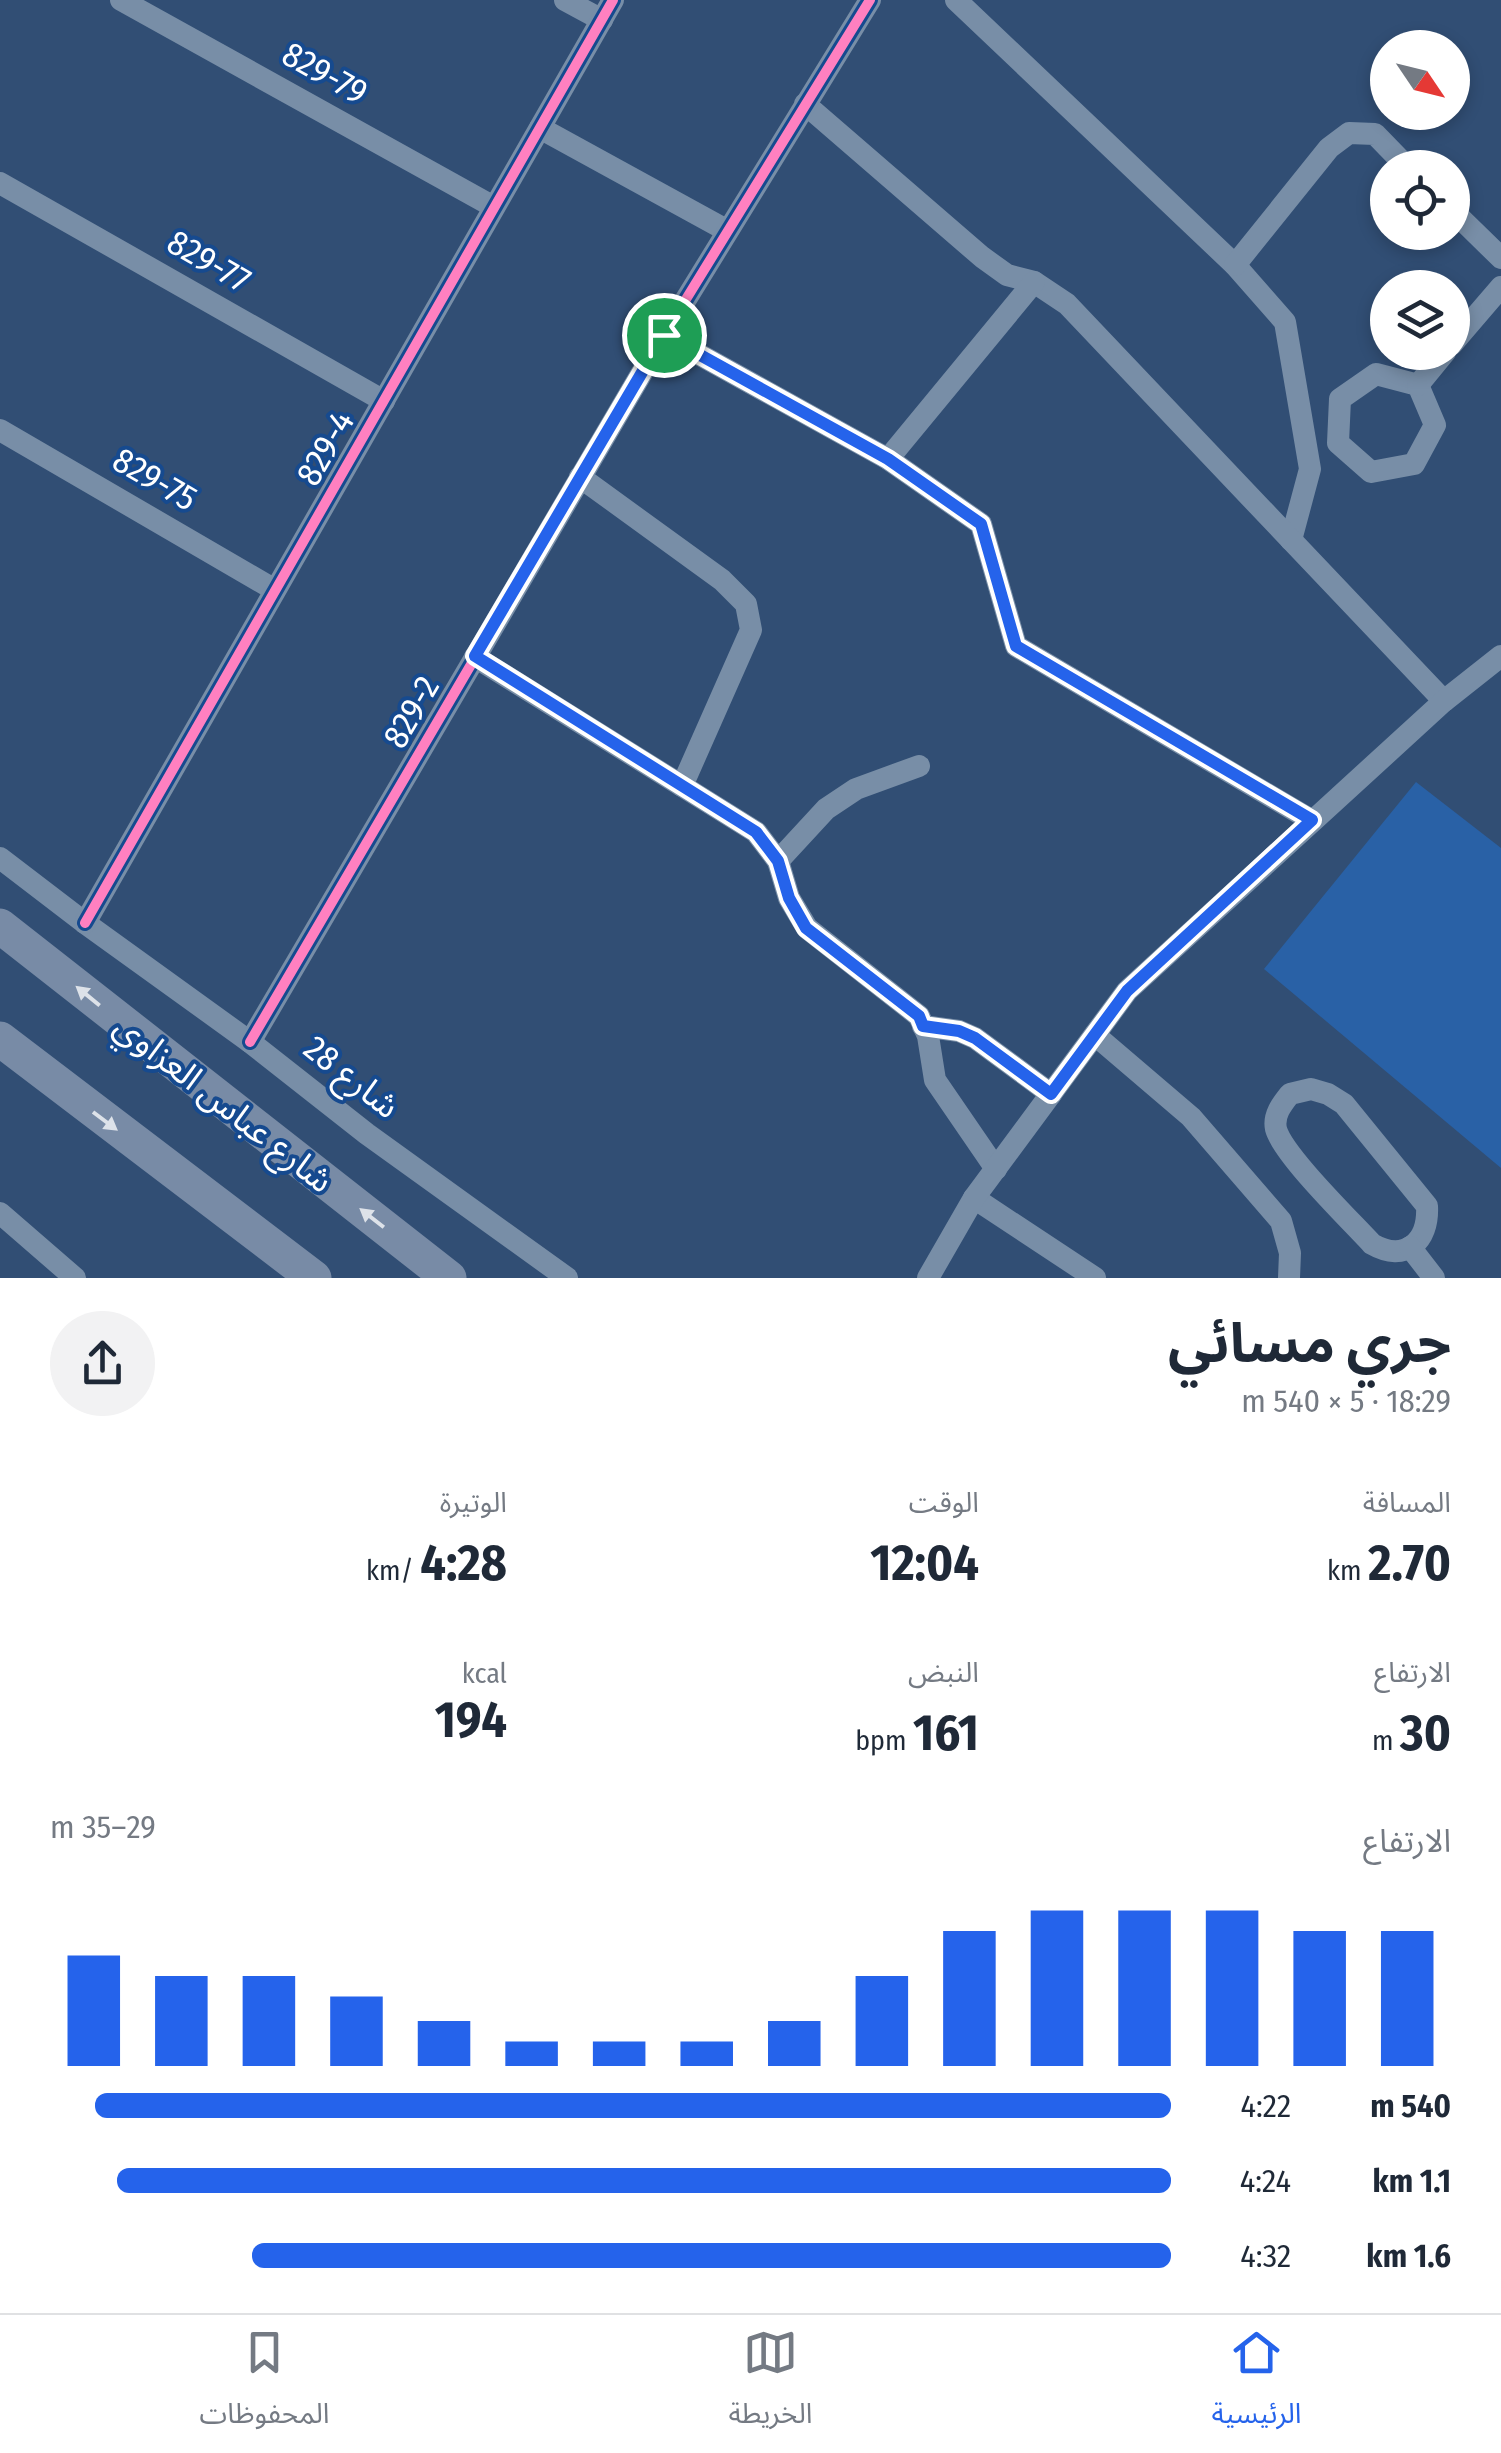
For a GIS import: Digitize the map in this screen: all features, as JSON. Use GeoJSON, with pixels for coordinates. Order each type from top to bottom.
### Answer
{"type":"FeatureCollection","features":[{"type":"Feature","properties":{"kind":"main road","name":"شارع عباس العزاوي"},"geometry":{"type":"LineString","coordinates":[[0,926],[449,1278]]}},
{"type":"Feature","properties":{"kind":"main road"},"geometry":{"type":"LineString","coordinates":[[0,1040],[314,1278]]}},
{"type":"Feature","properties":{"kind":"street","name":"829-79"},"geometry":{"type":"LineString","coordinates":[[121,0],[494,208]]}},
{"type":"Feature","properties":{"kind":"street"},"geometry":{"type":"LineString","coordinates":[[565,0],[607,10]]}},
{"type":"Feature","properties":{"kind":"street","name":"829-2"},"geometry":{"type":"LineString","coordinates":[[250,1042],[726,230],[870,0]]}},
{"type":"Feature","properties":{"kind":"street"},"geometry":{"type":"LineString","coordinates":[[956,0],[1235,266],[1285,322],[1310,469],[1291,540]]}},
{"type":"Feature","properties":{"kind":"street","name":"829-4"},"geometry":{"type":"LineString","coordinates":[[85,924],[607,10]]}},
{"type":"Feature","properties":{"kind":"street"},"geometry":{"type":"LineString","coordinates":[[805,104],[982,257],[1008,276],[1034,282],[1067,304],[1444,701]]}},
{"type":"Feature","properties":{"kind":"street"},"geometry":{"type":"LineString","coordinates":[[540,128],[726,230]]}},
{"type":"Feature","properties":{"kind":"street"},"geometry":{"type":"LineString","coordinates":[[1235,266],[1328,148],[1349,133],[1375,134],[1391,150]]}},
{"type":"Feature","properties":{"kind":"street","name":"829-77"},"geometry":{"type":"LineString","coordinates":[[0,182],[384,401]]}},
{"type":"Feature","properties":{"kind":"street"},"geometry":{"type":"LineString","coordinates":[[1470,228],[1501,258]]}},
{"type":"Feature","properties":{"kind":"street"},"geometry":{"type":"LineString","coordinates":[[888,459],[1034,282]]}},
{"type":"Feature","properties":{"kind":"street"},"geometry":{"type":"LineString","coordinates":[[1470,323],[1501,287]]}},
{"type":"Feature","properties":{"kind":"street"},"geometry":{"type":"LineString","coordinates":[[664,335],[888,459],[981,524],[1016,646],[1312,820]]}},
{"type":"Feature","properties":{"kind":"street"},"geometry":{"type":"LineString","coordinates":[[1418,385],[1430,370]]}},
{"type":"Feature","properties":{"kind":"street"},"geometry":{"type":"LineString","coordinates":[[1376,374],[1418,385],[1435,425],[1414,464],[1371,472],[1338,443],[1340,400],[1376,374]]}},
{"type":"Feature","properties":{"kind":"street","name":"829-75"},"geometry":{"type":"LineString","coordinates":[[0,430],[276,590]]}},
{"type":"Feature","properties":{"kind":"street"},"geometry":{"type":"LineString","coordinates":[[580,477],[722,580],[746,604],[751,630],[682,786]]}},
{"type":"Feature","properties":{"kind":"street"},"geometry":{"type":"LineString","coordinates":[[475,656],[756,832],[778,861],[789,898],[806,928],[919,1016],[928,1036],[935,1080],[996,1169]]}},
{"type":"Feature","properties":{"kind":"street"},"geometry":{"type":"LineString","coordinates":[[928,1278],[974,1198],[1127,991],[1444,701],[1501,656]]}},
{"type":"Feature","properties":{"kind":"street"},"geometry":{"type":"LineString","coordinates":[[778,861],[826,809],[856,789],[919,766]]}},
{"type":"Feature","properties":{"kind":"street","name":"شارع 28"},"geometry":{"type":"LineString","coordinates":[[0,858],[566,1278]]}},
{"type":"Feature","properties":{"kind":"street"},"geometry":{"type":"LineString","coordinates":[[923,1026],[959,1031],[975,1038],[1051,1094]]}},
{"type":"Feature","properties":{"kind":"street"},"geometry":{"type":"LineString","coordinates":[[1095,1035],[1191,1117],[1282,1221],[1290,1254],[1289,1278]]}},
{"type":"Feature","properties":{"kind":"street"},"geometry":{"type":"LineString","coordinates":[[1311,1089],[1344,1104],[1416,1189],[1427,1206],[1428,1224],[1410,1248],[1385,1252],[1372,1244],[1287,1148],[1276,1128],[1277,1112],[1290,1094],[1311,1089]]}},
{"type":"Feature","properties":{"kind":"street"},"geometry":{"type":"LineString","coordinates":[[974,1198],[1096,1278]]}},
{"type":"Feature","properties":{"kind":"street"},"geometry":{"type":"LineString","coordinates":[[0,1213],[75,1278]]}},
{"type":"Feature","properties":{"kind":"street"},"geometry":{"type":"LineString","coordinates":[[1410,1248],[1434,1278]]}},
{"type":"Feature","properties":{"kind":"shaded area"},"geometry":{"type":"Polygon","coordinates":[[[1416,782],[1501,848],[1501,1168],[1264,969],[1416,782]]]}},
{"type":"Feature","properties":{"kind":"cycle path"},"geometry":{"type":"LineString","coordinates":[[85,923],[613,0]]}},
{"type":"Feature","properties":{"kind":"cycle path"},"geometry":{"type":"LineString","coordinates":[[250,1042],[664,335],[870,0]]}},
{"type":"Feature","properties":{"kind":"route"},"geometry":{"type":"LineString","coordinates":[[664,335],[888,459],[981,524],[1016,646],[1312,820],[1127,991],[1051,1094],[975,1038],[959,1031],[923,1026],[919,1016],[806,928],[789,898],[778,861],[756,832],[475,656],[664,335]]}}]}
